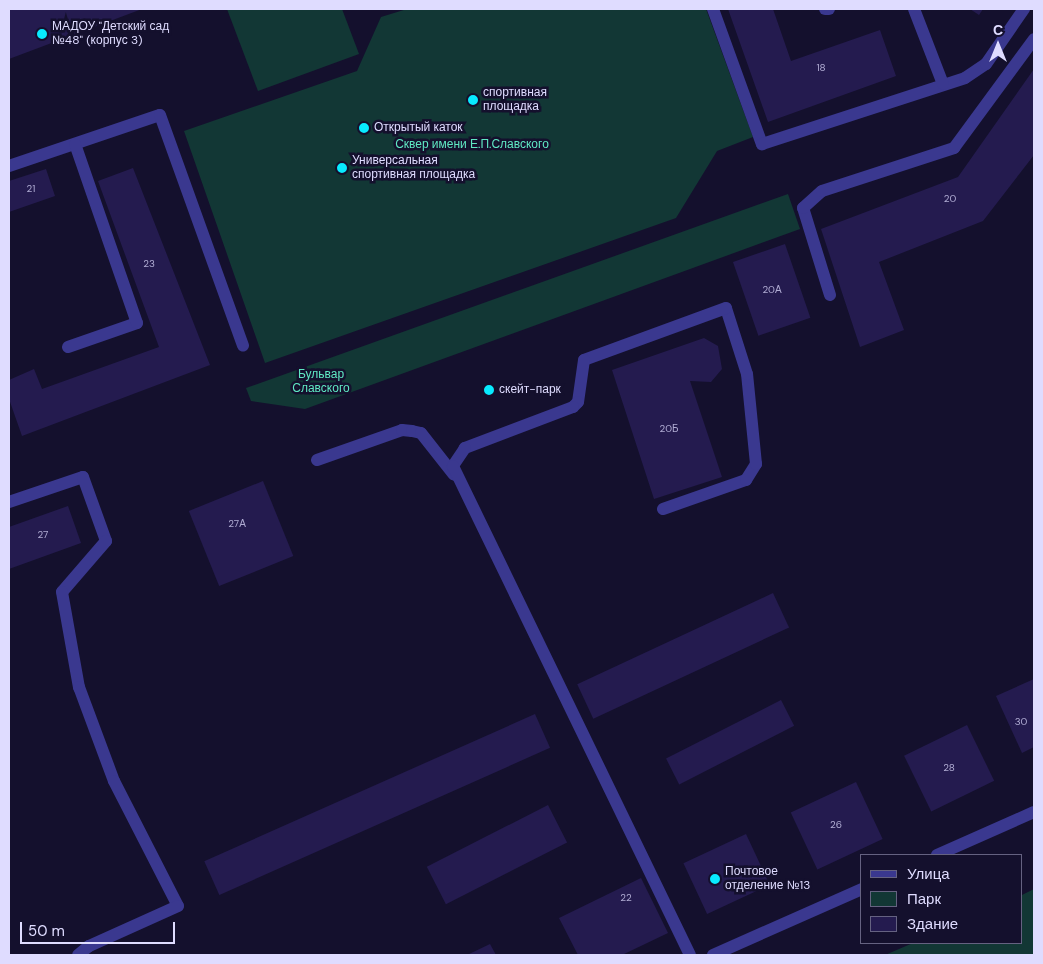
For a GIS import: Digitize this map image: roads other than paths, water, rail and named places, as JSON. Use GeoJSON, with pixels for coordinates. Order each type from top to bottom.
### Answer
{"type":"FeatureCollection","features":[{"type":"Feature","properties":{"kind":"street"},"geometry":{"type":"LineString","coordinates":[[713,9],[762,144],[965,78],[986,64],[1024,9]]}},
{"type":"Feature","properties":{"kind":"street"},"geometry":{"type":"LineString","coordinates":[[824,9],[829,9]]}},
{"type":"Feature","properties":{"kind":"street"},"geometry":{"type":"LineString","coordinates":[[914,9],[943,84]]}},
{"type":"Feature","properties":{"kind":"street"},"geometry":{"type":"LineString","coordinates":[[830,295],[803,208],[822,190],[954,148],[1034,39]]}},
{"type":"Feature","properties":{"kind":"street"},"geometry":{"type":"LineString","coordinates":[[9,166],[160,115],[243,346]]}},
{"type":"Feature","properties":{"kind":"street"},"geometry":{"type":"LineString","coordinates":[[68,347],[137,322],[75,144]]}},
{"type":"Feature","properties":{"kind":"street"},"geometry":{"type":"LineString","coordinates":[[454,474],[455,459],[465,448],[572,407],[578,402],[584,360],[726,308],[747,374],[756,464],[746,480],[663,509]]}},
{"type":"Feature","properties":{"kind":"street"},"geometry":{"type":"LineString","coordinates":[[317,460],[412,431],[420,433],[454,474],[690,955]]}},
{"type":"Feature","properties":{"kind":"street"},"geometry":{"type":"LineString","coordinates":[[9,502],[83,477],[106,541],[62,592],[80,687],[114,781],[178,906],[78,955]]}},
{"type":"Feature","properties":{"kind":"street"},"geometry":{"type":"LineString","coordinates":[[939,854],[1034,812]]}},
{"type":"Feature","properties":{"kind":"street"},"geometry":{"type":"LineString","coordinates":[[713,955],[860,890]]}},
{"type":"Feature","properties":{"kind":"place","name":"МАДОУ \"Детский сад №48\" (корпус 3)"},"geometry":{"type":"Point","coordinates":[42,34]}},
{"type":"Feature","properties":{"kind":"place","name":"спортивная площадка"},"geometry":{"type":"Point","coordinates":[473,100]}},
{"type":"Feature","properties":{"kind":"place","name":"Открытый каток"},"geometry":{"type":"Point","coordinates":[364,128]}},
{"type":"Feature","properties":{"kind":"place","name":"Универсальная спортивная площадка"},"geometry":{"type":"Point","coordinates":[342,168]}},
{"type":"Feature","properties":{"kind":"place","name":"скейт-парк"},"geometry":{"type":"Point","coordinates":[489,390]}},
{"type":"Feature","properties":{"kind":"place","name":"Почтовое отделение №13"},"geometry":{"type":"Point","coordinates":[715,879]}},
{"type":"Feature","properties":{"kind":"park label","name":"Сквер имени Е.П.Славского"},"geometry":{"type":"Point","coordinates":[472,145]}},
{"type":"Feature","properties":{"kind":"park label","name":"Бульвар Славского"},"geometry":{"type":"Point","coordinates":[321,382]}}]}
